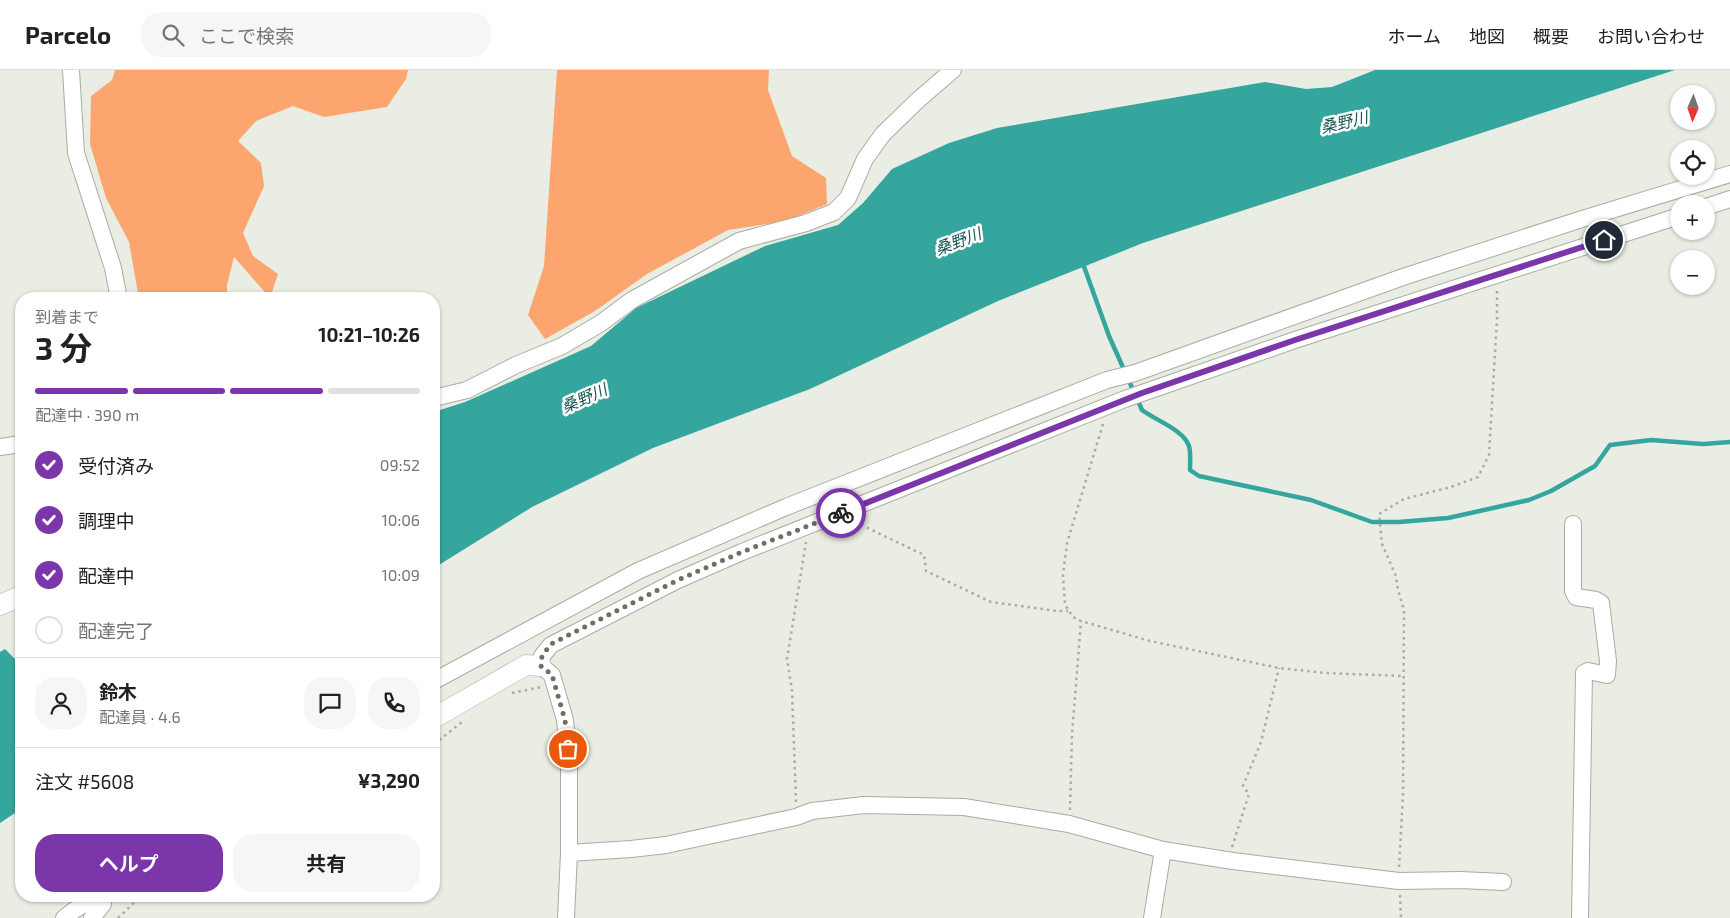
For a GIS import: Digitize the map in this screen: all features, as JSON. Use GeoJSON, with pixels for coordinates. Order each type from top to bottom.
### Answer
{"type":"FeatureCollection","features":[{"type":"Feature","properties":{"kind":"street"},"geometry":{"type":"LineString","coordinates":[[71,70],[76,153],[113,268],[118,292]]}},
{"type":"Feature","properties":{"kind":"street"},"geometry":{"type":"LineString","coordinates":[[440,397],[467,390],[516,365],[562,346],[601,323],[632,300],[739,241],[806,223],[834,212],[848,198],[865,159],[883,134],[953,70]]}},
{"type":"Feature","properties":{"kind":"street"},"geometry":{"type":"LineString","coordinates":[[440,678],[638,571],[786,507],[1107,380],[1135,372],[1404,277],[1582,219],[1730,174]]}},
{"type":"Feature","properties":{"kind":"street"},"geometry":{"type":"LineString","coordinates":[[1715,204],[1730,199]]}},
{"type":"Feature","properties":{"kind":"street"},"geometry":{"type":"LineString","coordinates":[[541,666],[542,656],[551,644],[678,580],[1102,408],[1295,340],[1670,219]]}},
{"type":"Feature","properties":{"kind":"street"},"geometry":{"type":"LineString","coordinates":[[0,446],[15,445]]}},
{"type":"Feature","properties":{"kind":"street"},"geometry":{"type":"LineString","coordinates":[[1573,524],[1573,591],[1576,597],[1596,600],[1601,603],[1608,662],[1607,675],[1588,671],[1584,673],[1580,918]]}},
{"type":"Feature","properties":{"kind":"street"},"geometry":{"type":"LineString","coordinates":[[0,605],[15,599]]}},
{"type":"Feature","properties":{"kind":"street"},"geometry":{"type":"LineString","coordinates":[[440,715],[526,665],[541,666],[552,675],[565,720],[569,763],[566,918]]}},
{"type":"Feature","properties":{"kind":"street"},"geometry":{"type":"LineString","coordinates":[[568,852],[666,845],[812,811],[864,805],[913,805],[964,807],[1069,824],[1163,850],[1233,861],[1399,881],[1460,880],[1504,882]]}},
{"type":"Feature","properties":{"kind":"street"},"geometry":{"type":"LineString","coordinates":[[1152,918],[1163,850]]}},
{"type":"Feature","properties":{"kind":"street"},"geometry":{"type":"LineString","coordinates":[[64,918],[88,902]]}},
{"type":"Feature","properties":{"kind":"street"},"geometry":{"type":"LineString","coordinates":[[92,918],[103,902]]}},
{"type":"Feature","properties":{"kind":"path"},"geometry":{"type":"LineString","coordinates":[[1402,918],[1399,881],[1403,795],[1402,676],[1404,610],[1396,576],[1382,544],[1380,514],[1404,499],[1451,487],[1478,477],[1489,455],[1498,294],[1493,277]]}},
{"type":"Feature","properties":{"kind":"path"},"geometry":{"type":"LineString","coordinates":[[1102,408],[1104,421],[1067,543],[1063,575],[1065,605],[1073,617],[1081,622],[1150,641],[1279,668],[1325,673],[1402,676]]}},
{"type":"Feature","properties":{"kind":"path"},"geometry":{"type":"LineString","coordinates":[[838,514],[924,555],[926,571],[991,602],[1068,611]]}},
{"type":"Feature","properties":{"kind":"path"},"geometry":{"type":"LineString","coordinates":[[796,816],[792,690],[787,659],[808,526]]}},
{"type":"Feature","properties":{"kind":"path"},"geometry":{"type":"LineString","coordinates":[[1069,824],[1072,734],[1081,622]]}},
{"type":"Feature","properties":{"kind":"path"},"geometry":{"type":"LineString","coordinates":[[1233,861],[1232,845],[1249,794],[1243,786],[1262,742],[1279,668]]}},
{"type":"Feature","properties":{"kind":"path"},"geometry":{"type":"LineString","coordinates":[[512,694],[555,683]]}},
{"type":"Feature","properties":{"kind":"path"},"geometry":{"type":"LineString","coordinates":[[440,739],[465,720]]}},
{"type":"Feature","properties":{"kind":"path"},"geometry":{"type":"LineString","coordinates":[[118,918],[135,902]]}},
{"type":"Feature","properties":{"kind":"shaded area"},"geometry":{"type":"Polygon","coordinates":[[[115,70],[408,70],[406,79],[387,107],[324,117],[293,106],[256,121],[238,141],[261,163],[264,186],[243,233],[253,256],[278,274],[272,292],[265,292],[234,257],[227,292],[138,292],[129,242],[106,198],[90,144],[91,96],[112,80],[115,70]]]}},
{"type":"Feature","properties":{"kind":"shaded area"},"geometry":{"type":"Polygon","coordinates":[[[557,70],[769,70],[768,90],[792,156],[826,178],[827,204],[786,221],[728,230],[647,274],[595,311],[545,339],[528,315],[544,266],[557,70]]]}},
{"type":"Feature","properties":{"kind":"water","name":"桑野川"},"geometry":{"type":"Polygon","coordinates":[[[1375,70],[1675,70],[1143,243],[998,301],[810,389],[653,448],[532,507],[440,564],[440,410],[465,402],[591,346],[636,308],[765,246],[838,225],[863,203],[892,169],[949,143],[997,128],[1265,82],[1306,89],[1332,87],[1375,70]]]}},
{"type":"Feature","properties":{"kind":"water"},"geometry":{"type":"Polygon","coordinates":[[[5,649],[15,659],[15,813],[0,823],[0,652],[5,649]]]}},
{"type":"Feature","properties":{"kind":"waterway"},"geometry":{"type":"LineString","coordinates":[[1082,261],[1109,336],[1142,410],[1175,430],[1186,440],[1190,449],[1190,470],[1199,476],[1311,500],[1372,522],[1399,522],[1448,518],[1529,500],[1551,491],[1595,466],[1610,445],[1651,440],[1703,444],[1730,442]]}},
{"type":"Feature","properties":{"kind":"way so far"},"geometry":{"type":"LineString","coordinates":[[568,749],[565,720],[552,675],[541,666],[542,656],[551,644],[678,580],[742,552],[841,513]]}},
{"type":"Feature","properties":{"kind":"route"},"geometry":{"type":"LineString","coordinates":[[841,513],[1142,393],[1295,340],[1604,240]]}}]}
